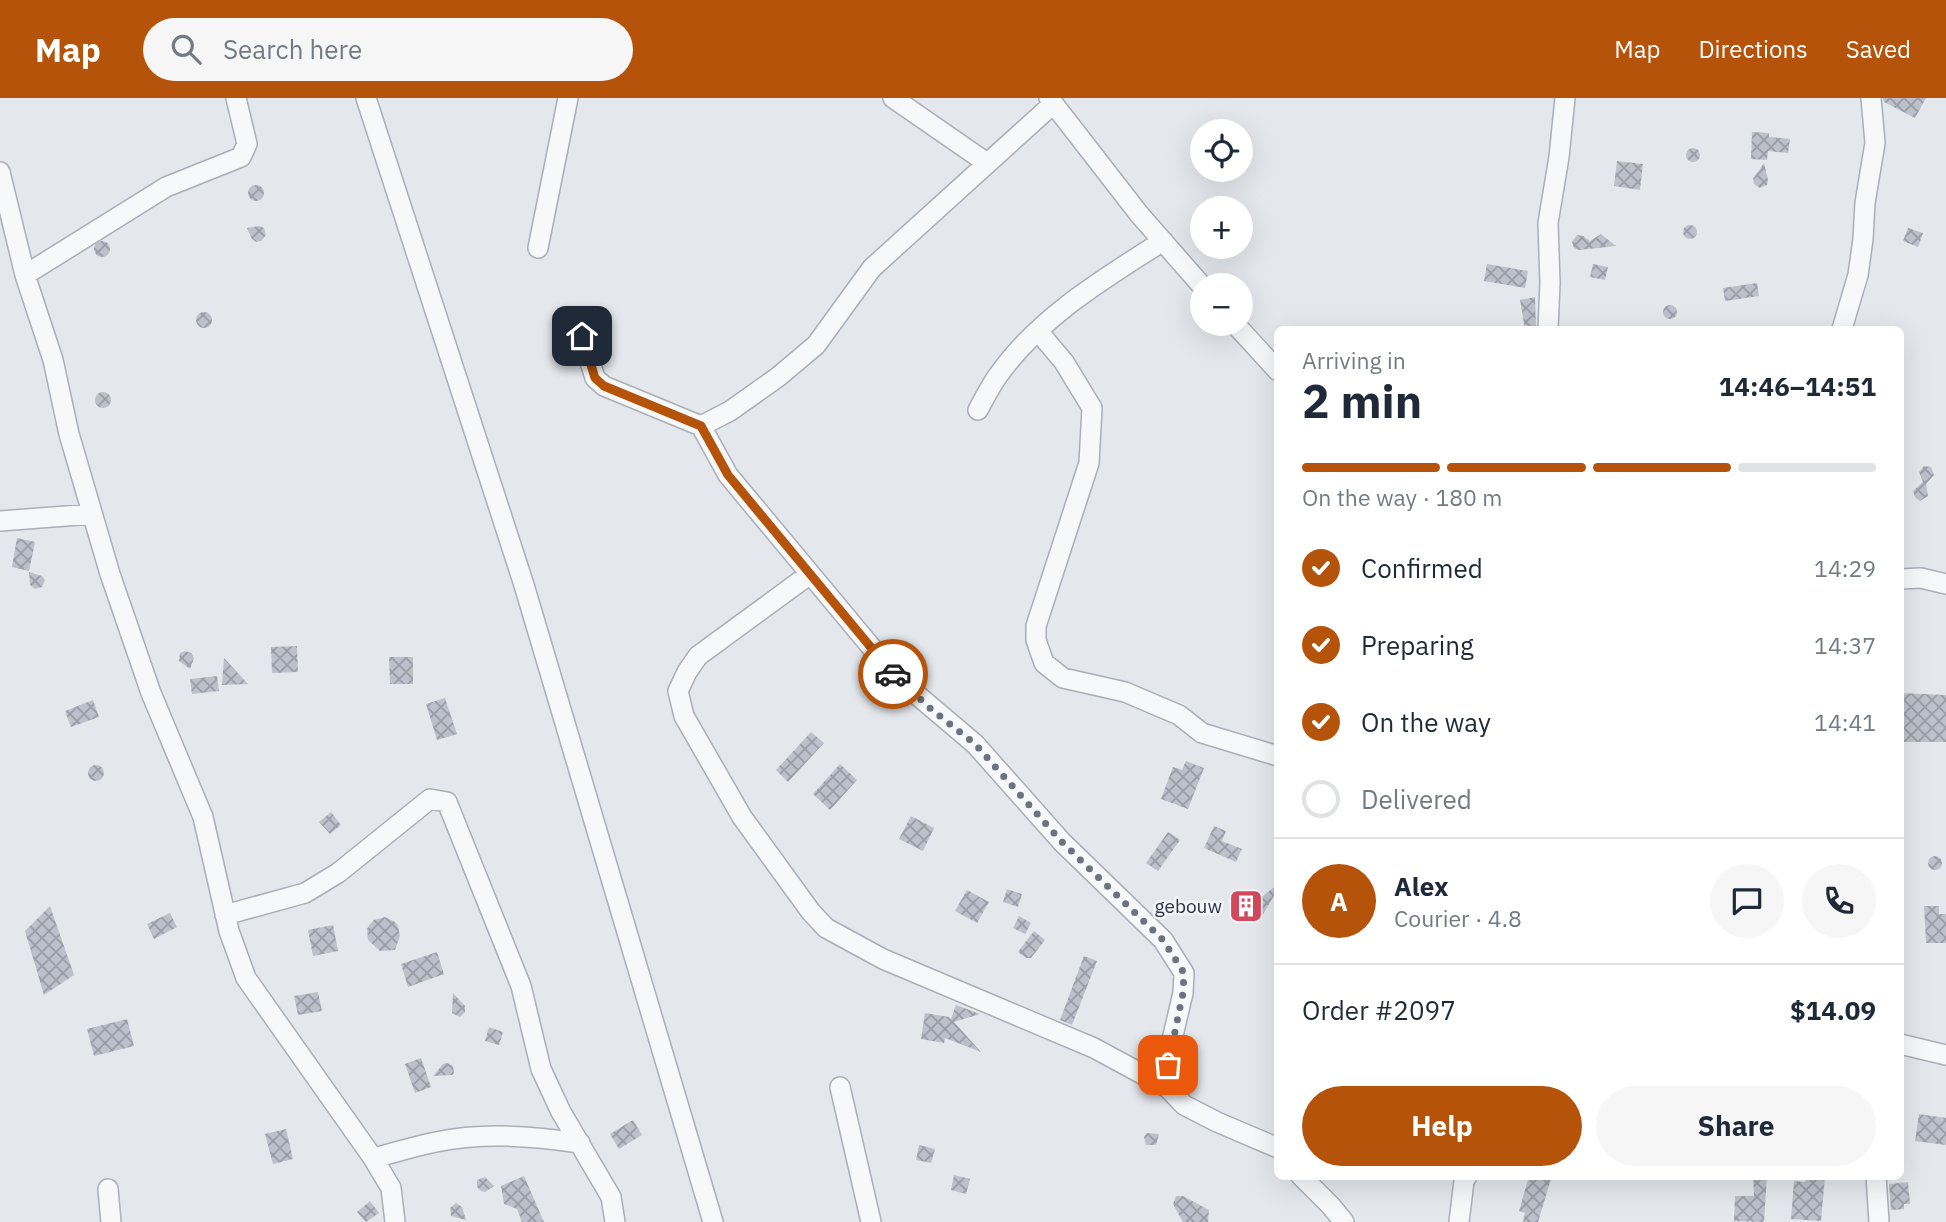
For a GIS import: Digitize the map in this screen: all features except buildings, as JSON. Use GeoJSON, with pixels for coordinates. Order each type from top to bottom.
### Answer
{"type":"FeatureCollection","features":[{"type":"Feature","properties":{"kind":"street"},"geometry":{"type":"LineString","coordinates":[[25,275],[166,187],[241,157],[247,144],[236,98]]}},
{"type":"Feature","properties":{"kind":"street"},"geometry":{"type":"LineString","coordinates":[[366,98],[524,585],[713,1222]]}},
{"type":"Feature","properties":{"kind":"street"},"geometry":{"type":"LineString","coordinates":[[538,248],[568,98]]}},
{"type":"Feature","properties":{"kind":"street"},"geometry":{"type":"LineString","coordinates":[[893,98],[987,163]]}},
{"type":"Feature","properties":{"kind":"street"},"geometry":{"type":"LineString","coordinates":[[1548,326],[1548,223],[1565,98]]}},
{"type":"Feature","properties":{"kind":"street"},"geometry":{"type":"LineString","coordinates":[[1843,326],[1857,275],[1875,143],[1871,98]]}},
{"type":"Feature","properties":{"kind":"street"},"geometry":{"type":"LineString","coordinates":[[701,426],[730,411],[759,391],[816,345],[872,268],[1051,101],[1191,273]]}},
{"type":"Feature","properties":{"kind":"street"},"geometry":{"type":"LineString","coordinates":[[0,172],[25,275],[53,360],[66,423],[92,514],[150,693],[203,817],[225,915],[246,978],[373,1158],[391,1188],[395,1222]]}},
{"type":"Feature","properties":{"kind":"street"},"geometry":{"type":"LineString","coordinates":[[978,410],[997,376],[1038,331],[1106,277],[1163,241]]}},
{"type":"Feature","properties":{"kind":"street"},"geometry":{"type":"LineString","coordinates":[[1038,331],[1064,362],[1092,408],[1089,463],[1036,626],[1036,640],[1044,663],[1063,678],[1125,692],[1179,715],[1202,733],[1274,755]]}},
{"type":"Feature","properties":{"kind":"street"},"geometry":{"type":"LineString","coordinates":[[582,336],[595,378],[604,386],[701,426],[728,475],[897,678],[975,744],[1062,842],[1163,940],[1184,973],[1183,993],[1171,1044],[1168,1088]]}},
{"type":"Feature","properties":{"kind":"street"},"geometry":{"type":"LineString","coordinates":[[1246,336],[1274,367]]}},
{"type":"Feature","properties":{"kind":"street"},"geometry":{"type":"LineString","coordinates":[[0,521],[92,514]]}},
{"type":"Feature","properties":{"kind":"street"},"geometry":{"type":"LineString","coordinates":[[810,574],[698,656],[678,691],[684,716],[743,817],[811,912],[826,928],[883,959],[1094,1048],[1168,1088],[1184,1105],[1274,1146]]}},
{"type":"Feature","properties":{"kind":"street"},"geometry":{"type":"LineString","coordinates":[[1904,579],[1921,578],[1946,584]]}},
{"type":"Feature","properties":{"kind":"street"},"geometry":{"type":"LineString","coordinates":[[225,915],[305,893],[338,873],[429,800],[447,802],[521,986],[541,1069],[561,1111],[611,1197],[615,1222]]}},
{"type":"Feature","properties":{"kind":"street"},"geometry":{"type":"LineString","coordinates":[[1904,1045],[1946,1055]]}},
{"type":"Feature","properties":{"kind":"street"},"geometry":{"type":"LineString","coordinates":[[840,1087],[872,1222]]}},
{"type":"Feature","properties":{"kind":"street"},"geometry":{"type":"LineString","coordinates":[[373,1158],[438,1142],[500,1136],[580,1143]]}},
{"type":"Feature","properties":{"kind":"street"},"geometry":{"type":"LineString","coordinates":[[1305,1180],[1343,1222]]}},
{"type":"Feature","properties":{"kind":"street"},"geometry":{"type":"LineString","coordinates":[[1459,1222],[1465,1180]]}},
{"type":"Feature","properties":{"kind":"street"},"geometry":{"type":"LineString","coordinates":[[1876,1180],[1879,1222]]}},
{"type":"Feature","properties":{"kind":"street"},"geometry":{"type":"LineString","coordinates":[[108,1189],[111,1222]]}},
{"type":"Feature","properties":{"kind":"way so far"},"geometry":{"type":"LineString","coordinates":[[893,674],[975,744],[1062,842],[1163,940],[1184,973],[1183,993],[1168,1065]]}},
{"type":"Feature","properties":{"kind":"place","name":"gebouw"},"geometry":{"type":"Point","coordinates":[1246,906]}},
{"type":"Feature","properties":{"kind":"route"},"geometry":{"type":"LineString","coordinates":[[582,336],[595,378],[604,386],[701,426],[728,475],[893,674]]}}]}
